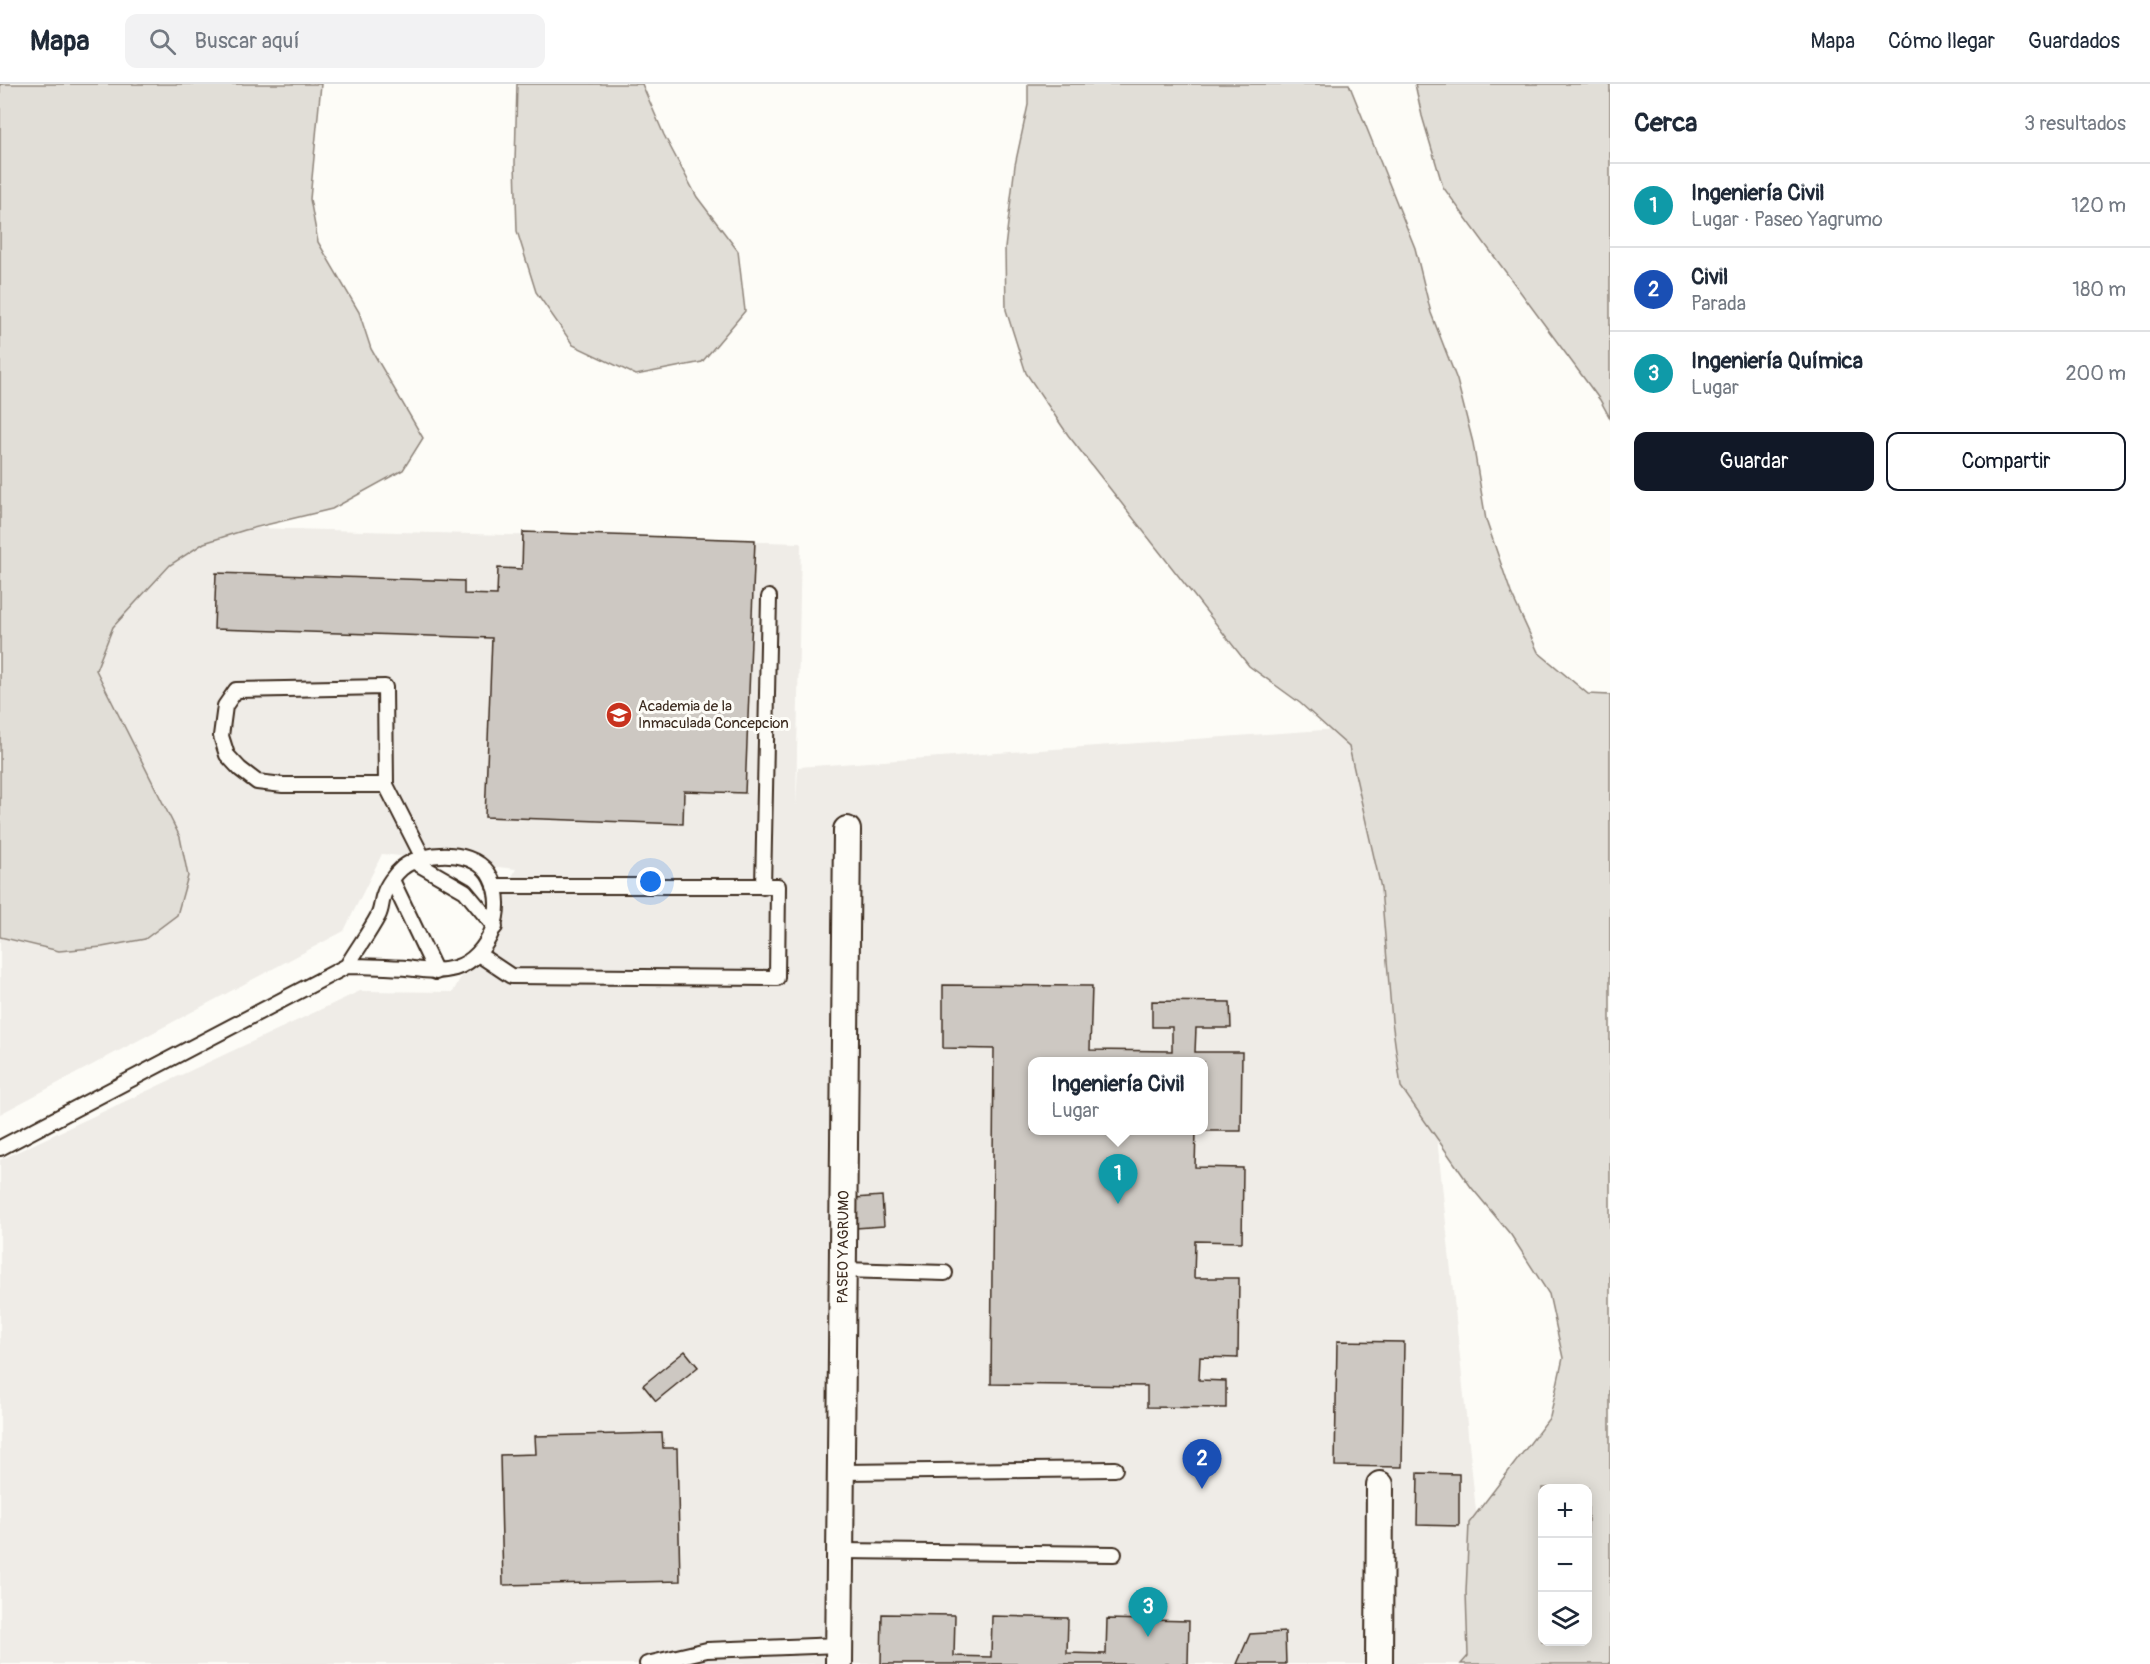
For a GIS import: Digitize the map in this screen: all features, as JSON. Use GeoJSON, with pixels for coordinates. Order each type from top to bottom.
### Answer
{"type":"FeatureCollection","features":[{"type":"Feature","properties":{"kind":"street","name":"PASEO YAGRUMO"},"geometry":{"type":"LineString","coordinates":[[839,1655],[847,830]]}},
{"type":"Feature","properties":{"kind":"street"},"geometry":{"type":"LineString","coordinates":[[1378,1664],[1380,1485]]}},
{"type":"Feature","properties":{"kind":"lane"},"geometry":{"type":"LineString","coordinates":[[763,887],[769,597]]}},
{"type":"Feature","properties":{"kind":"lane"},"geometry":{"type":"LineString","coordinates":[[386,785],[283,785],[257,782],[227,755],[221,736],[225,706],[236,690],[385,687],[386,785],[418,860],[465,891],[495,927]]}},
{"type":"Feature","properties":{"kind":"lane"},"geometry":{"type":"LineString","coordinates":[[0,1148],[347,966],[436,972],[458,967],[478,954],[495,927],[497,897],[490,876],[480,865],[460,856],[438,854],[418,860],[401,869],[384,894],[380,914],[347,966]]}},
{"type":"Feature","properties":{"kind":"lane"},"geometry":{"type":"LineString","coordinates":[[392,880],[436,972]]}},
{"type":"Feature","properties":{"kind":"lane"},"geometry":{"type":"LineString","coordinates":[[478,954],[511,976],[777,978],[778,886],[494,886]]}},
{"type":"Feature","properties":{"kind":"lane"},"geometry":{"type":"LineString","coordinates":[[843,1270],[945,1273]]}},
{"type":"Feature","properties":{"kind":"lane"},"geometry":{"type":"LineString","coordinates":[[841,1472],[1115,1469]]}},
{"type":"Feature","properties":{"kind":"lane"},"geometry":{"type":"LineString","coordinates":[[840,1551],[1114,1554]]}},
{"type":"Feature","properties":{"kind":"lane"},"geometry":{"type":"LineString","coordinates":[[647,1664],[707,1650],[839,1655]]}},
{"type":"Feature","properties":{"kind":"shaded area"},"geometry":{"type":"Polygon","coordinates":[[[0,84],[321,84],[310,199],[318,242],[359,312],[371,349],[423,438],[403,470],[332,509],[245,530],[204,543],[170,565],[113,627],[96,670],[180,837],[188,876],[177,915],[145,939],[102,947],[59,951],[0,937],[0,84]]]}},
{"type":"Feature","properties":{"kind":"shaded area"},"geometry":{"type":"Polygon","coordinates":[[[517,84],[642,84],[664,135],[697,197],[738,251],[745,311],[702,362],[636,375],[573,345],[536,292],[517,231],[515,163],[517,84]]]}},
{"type":"Feature","properties":{"kind":"shaded area"},"geometry":{"type":"Polygon","coordinates":[[[1028,84],[1349,84],[1415,248],[1431,313],[1457,380],[1473,443],[1486,520],[1511,593],[1538,652],[1588,694],[1610,695],[1610,1664],[1461,1664],[1468,1656],[1466,1592],[1469,1523],[1550,1417],[1563,1358],[1549,1294],[1511,1235],[1471,1187],[1401,1087],[1392,1021],[1381,888],[1349,747],[1300,703],[1249,666],[1068,435],[1026,373],[1006,310],[1005,248],[1015,165],[1028,105],[1028,84]]]}},
{"type":"Feature","properties":{"kind":"shaded area"},"geometry":{"type":"Polygon","coordinates":[[[1415,84],[1610,84],[1610,418],[1600,400],[1443,187],[1415,84]]]}},
{"type":"Feature","properties":{"kind":"shaded area"},"geometry":{"type":"Polygon","coordinates":[[[0,521],[801,543],[796,806],[798,767],[1394,725],[1492,1664],[0,1664],[0,1160],[360,991],[453,992],[516,869],[382,854],[344,931],[0,1114],[0,521]]]}},
{"type":"Feature","properties":{"kind":"building","name":"Academia de la Inmaculada Concepcion"},"geometry":{"type":"Polygon","coordinates":[[[523,532],[755,540],[745,793],[684,791],[683,824],[485,817],[492,638],[214,629],[216,573],[464,581],[464,594],[497,595],[498,568],[522,569],[523,532]]]}},
{"type":"Feature","properties":{"kind":"building"},"geometry":{"type":"Polygon","coordinates":[[[943,985],[1092,986],[1090,1050],[1172,1051],[1172,1027],[1152,1027],[1152,1001],[1230,1002],[1231,1028],[1196,1028],[1195,1052],[1242,1052],[1241,1131],[1208,1131],[1208,1057],[1028,1057],[1028,1135],[1196,1135],[1195,1167],[1243,1168],[1242,1242],[1195,1241],[1194,1278],[1239,1278],[1238,1358],[1200,1357],[1199,1380],[1226,1381],[1226,1408],[1147,1407],[1147,1386],[991,1384],[994,1049],[943,1048],[943,985]]]}},
{"type":"Feature","properties":{"kind":"building"},"geometry":{"type":"Polygon","coordinates":[[[882,1196],[884,1226],[856,1228],[855,1198],[882,1196]]]}},
{"type":"Feature","properties":{"kind":"building"},"geometry":{"type":"Polygon","coordinates":[[[1337,1341],[1404,1342],[1402,1467],[1335,1466],[1337,1341]]]}},
{"type":"Feature","properties":{"kind":"building"},"geometry":{"type":"Polygon","coordinates":[[[685,1351],[698,1367],[656,1401],[643,1385],[685,1351]]]}},
{"type":"Feature","properties":{"kind":"building"},"geometry":{"type":"Polygon","coordinates":[[[662,1433],[663,1448],[677,1448],[680,1581],[503,1585],[500,1455],[536,1454],[535,1436],[662,1433]]]}},
{"type":"Feature","properties":{"kind":"building"},"geometry":{"type":"Polygon","coordinates":[[[1418,1473],[1459,1474],[1459,1526],[1417,1525],[1418,1473]]]}},
{"type":"Feature","properties":{"kind":"building"},"geometry":{"type":"Polygon","coordinates":[[[882,1614],[955,1615],[954,1656],[991,1657],[992,1616],[1068,1618],[1067,1653],[1106,1654],[1107,1619],[1189,1621],[1188,1664],[881,1664],[882,1614]]]}},
{"type":"Feature","properties":{"kind":"building"},"geometry":{"type":"Polygon","coordinates":[[[1285,1632],[1286,1664],[1237,1664],[1250,1634],[1285,1632]]]}},
{"type":"Feature","properties":{"kind":"place","name":"Academia de la Inmaculada Concepcion"},"geometry":{"type":"Point","coordinates":[619,715]}},
{"type":"Feature","properties":{"kind":"place","name":"Ingeniería Civil"},"geometry":{"type":"Point","coordinates":[1118,1204]}},
{"type":"Feature","properties":{"kind":"place","name":"Civil"},"geometry":{"type":"Point","coordinates":[1202,1489]}},
{"type":"Feature","properties":{"kind":"place","name":"Ingeniería Química"},"geometry":{"type":"Point","coordinates":[1148,1637]}}]}
